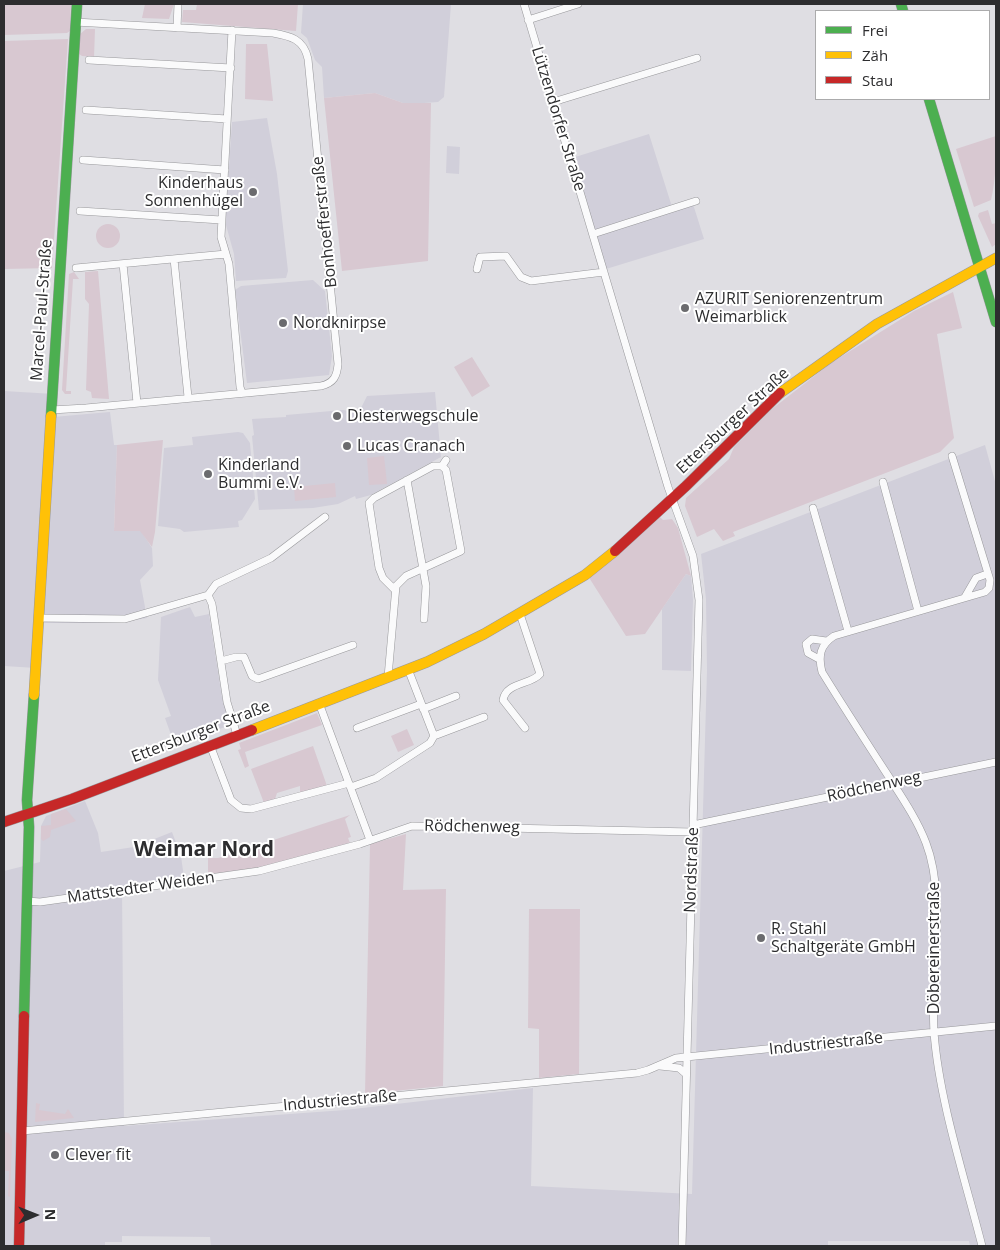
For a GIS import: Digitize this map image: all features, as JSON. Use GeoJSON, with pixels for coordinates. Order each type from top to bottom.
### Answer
{"type":"FeatureCollection","features":[{"type":"Feature","properties":{"kind":"street","name":"Marcel-Paul-Straße"},"geometry":{"type":"LineString","coordinates":[[19,1246],[27,902],[27,800],[77,4]]}},
{"type":"Feature","properties":{"kind":"street"},"geometry":{"type":"LineString","coordinates":[[177,28],[178,4]]}},
{"type":"Feature","properties":{"kind":"street","name":"Lützendorfer Straße"},"geometry":{"type":"LineString","coordinates":[[524,4],[672,499]]}},
{"type":"Feature","properties":{"kind":"street"},"geometry":{"type":"LineString","coordinates":[[528,20],[578,4]]}},
{"type":"Feature","properties":{"kind":"street","name":"Bonhoefferstraße"},"geometry":{"type":"LineString","coordinates":[[50,410],[327,384],[334,380],[338,373],[307,53],[300,42],[290,36],[232,30],[75,22]]}},
{"type":"Feature","properties":{"kind":"street"},"geometry":{"type":"LineString","coordinates":[[232,30],[221,237],[226,254],[242,393]]}},
{"type":"Feature","properties":{"kind":"street"},"geometry":{"type":"LineString","coordinates":[[553,102],[697,58]]}},
{"type":"Feature","properties":{"kind":"street"},"geometry":{"type":"LineString","coordinates":[[89,60],[230,68]]}},
{"type":"Feature","properties":{"kind":"street"},"geometry":{"type":"LineString","coordinates":[[929,100],[996,322]]}},
{"type":"Feature","properties":{"kind":"street"},"geometry":{"type":"LineString","coordinates":[[86,110],[227,119]]}},
{"type":"Feature","properties":{"kind":"street"},"geometry":{"type":"LineString","coordinates":[[83,160],[225,170]]}},
{"type":"Feature","properties":{"kind":"street"},"geometry":{"type":"LineString","coordinates":[[593,234],[696,202]]}},
{"type":"Feature","properties":{"kind":"street"},"geometry":{"type":"LineString","coordinates":[[80,211],[221,220]]}},
{"type":"Feature","properties":{"kind":"street"},"geometry":{"type":"LineString","coordinates":[[76,268],[226,254]]}},
{"type":"Feature","properties":{"kind":"street"},"geometry":{"type":"LineString","coordinates":[[477,269],[480,257],[506,256],[521,277],[531,281],[604,272]]}},
{"type":"Feature","properties":{"kind":"street","name":"Ettersburger Straße"},"geometry":{"type":"LineString","coordinates":[[4,822],[447,654],[520,614],[604,560],[672,499],[771,401],[813,367],[877,324],[996,258]]}},
{"type":"Feature","properties":{"kind":"street"},"geometry":{"type":"LineString","coordinates":[[174,259],[188,398]]}},
{"type":"Feature","properties":{"kind":"street"},"geometry":{"type":"LineString","coordinates":[[123,264],[137,403]]}},
{"type":"Feature","properties":{"kind":"street"},"geometry":{"type":"LineString","coordinates":[[819,659],[821,649],[826,641],[848,630],[985,592],[989,588],[990,580],[952,456]]}},
{"type":"Feature","properties":{"kind":"street"},"geometry":{"type":"LineString","coordinates":[[388,677],[394,589],[406,576],[461,551],[444,463],[433,466],[374,498],[368,506],[379,568],[383,578],[394,589]]}},
{"type":"Feature","properties":{"kind":"street"},"geometry":{"type":"LineString","coordinates":[[406,480],[426,586],[424,619]]}},
{"type":"Feature","properties":{"kind":"street"},"geometry":{"type":"LineString","coordinates":[[883,482],[918,611]]}},
{"type":"Feature","properties":{"kind":"street","name":"Nordstraße"},"geometry":{"type":"LineString","coordinates":[[672,499],[693,556],[698,577],[682,1246]]}},
{"type":"Feature","properties":{"kind":"street"},"geometry":{"type":"LineString","coordinates":[[813,508],[848,630]]}},
{"type":"Feature","properties":{"kind":"street"},"geometry":{"type":"LineString","coordinates":[[38,618],[125,619],[208,595],[216,584],[271,558],[325,517]]}},
{"type":"Feature","properties":{"kind":"street"},"geometry":{"type":"LineString","coordinates":[[965,597],[976,578],[987,574]]}},
{"type":"Feature","properties":{"kind":"street"},"geometry":{"type":"LineString","coordinates":[[208,595],[212,604],[227,702],[237,734]]}},
{"type":"Feature","properties":{"kind":"street"},"geometry":{"type":"LineString","coordinates":[[520,614],[540,674],[510,689],[504,694],[503,700],[524,728]]}},
{"type":"Feature","properties":{"kind":"street","name":"Döbereinerstraße"},"geometry":{"type":"LineString","coordinates":[[826,641],[812,639],[806,644],[808,653],[819,659],[822,672],[892,783],[926,843],[934,871],[934,1032],[941,1079],[982,1246]]}},
{"type":"Feature","properties":{"kind":"street"},"geometry":{"type":"LineString","coordinates":[[221,661],[236,656],[244,657],[252,676],[258,679],[353,645]]}},
{"type":"Feature","properties":{"kind":"street"},"geometry":{"type":"LineString","coordinates":[[408,669],[434,736]]}},
{"type":"Feature","properties":{"kind":"street"},"geometry":{"type":"LineString","coordinates":[[357,728],[456,696]]}},
{"type":"Feature","properties":{"kind":"street"},"geometry":{"type":"LineString","coordinates":[[319,704],[370,840]]}},
{"type":"Feature","properties":{"kind":"street"},"geometry":{"type":"LineString","coordinates":[[210,745],[231,800],[241,808],[251,809],[376,778],[430,743],[434,736],[484,717]]}},
{"type":"Feature","properties":{"kind":"street","name":"Rödchenweg"},"geometry":{"type":"LineString","coordinates":[[370,840],[401,832],[412,826],[693,828],[892,783],[996,762]]}},
{"type":"Feature","properties":{"kind":"street","name":"Mattstedter Weiden"},"geometry":{"type":"LineString","coordinates":[[27,902],[40,902],[259,871],[370,840]]}},
{"type":"Feature","properties":{"kind":"street","name":"Industriestraße"},"geometry":{"type":"LineString","coordinates":[[657,1067],[666,1062],[687,1057],[852,1042],[996,1026]]}},
{"type":"Feature","properties":{"kind":"street","name":"Industriestraße"},"geometry":{"type":"LineString","coordinates":[[22,1131],[579,1079],[637,1073],[657,1067],[670,1066],[679,1068],[686,1074]]}},
{"type":"Feature","properties":{"kind":"shaded area"},"geometry":{"type":"Polygon","coordinates":[[[4,4],[71,4],[70,31],[67,33],[4,35],[4,4]]]}},
{"type":"Feature","properties":{"kind":"shaded area"},"geometry":{"type":"Polygon","coordinates":[[[145,4],[174,4],[169,19],[142,18],[145,4]]]}},
{"type":"Feature","properties":{"kind":"shaded area"},"geometry":{"type":"Polygon","coordinates":[[[197,4],[298,4],[296,31],[182,22],[183,10],[196,10],[197,4]]]}},
{"type":"Feature","properties":{"kind":"shaded area"},"geometry":{"type":"Polygon","coordinates":[[[303,4],[451,4],[444,97],[438,102],[424,103],[403,103],[375,93],[324,98],[322,67],[315,60],[307,38],[301,33],[303,4]]]}},
{"type":"Feature","properties":{"kind":"shaded area"},"geometry":{"type":"Polygon","coordinates":[[[86,29],[95,29],[94,57],[79,54],[79,35],[86,29]]]}},
{"type":"Feature","properties":{"kind":"shaded area"},"geometry":{"type":"Polygon","coordinates":[[[68,39],[52,268],[4,269],[4,41],[68,39]]]}},
{"type":"Feature","properties":{"kind":"shaded area"},"geometry":{"type":"Polygon","coordinates":[[[246,44],[267,44],[273,101],[245,99],[246,44]]]}},
{"type":"Feature","properties":{"kind":"shaded area"},"geometry":{"type":"Polygon","coordinates":[[[375,93],[403,103],[431,103],[428,261],[342,271],[324,98],[375,93]]]}},
{"type":"Feature","properties":{"kind":"shaded area","name":"Kinderhaus Sonnenhügel"},"geometry":{"type":"Polygon","coordinates":[[[267,118],[277,174],[288,271],[286,278],[236,281],[234,254],[226,225],[232,122],[267,118]]]}},
{"type":"Feature","properties":{"kind":"shaded area"},"geometry":{"type":"Polygon","coordinates":[[[649,134],[673,210],[693,204],[704,239],[606,269],[572,158],[649,134]]]}},
{"type":"Feature","properties":{"kind":"shaded area"},"geometry":{"type":"Polygon","coordinates":[[[996,136],[995,177],[991,200],[974,207],[956,149],[996,136]]]}},
{"type":"Feature","properties":{"kind":"shaded area"},"geometry":{"type":"Polygon","coordinates":[[[447,146],[460,147],[459,174],[446,173],[447,146]]]}},
{"type":"Feature","properties":{"kind":"shaded area"},"geometry":{"type":"Polygon","coordinates":[[[988,210],[992,224],[996,223],[996,244],[992,247],[978,216],[979,213],[988,210]]]}},
{"type":"Feature","properties":{"kind":"shaded area"},"geometry":{"type":"Polygon","coordinates":[[[108,224],[116,228],[120,236],[116,244],[108,248],[100,244],[96,236],[100,228],[108,224]]]}},
{"type":"Feature","properties":{"kind":"shaded area"},"geometry":{"type":"Polygon","coordinates":[[[98,271],[109,399],[92,398],[91,392],[86,390],[89,304],[85,299],[85,272],[98,271]]]}},
{"type":"Feature","properties":{"kind":"shaded area"},"geometry":{"type":"Polygon","coordinates":[[[74,272],[79,279],[73,279],[66,391],[71,391],[71,394],[65,394],[62,390],[69,274],[74,272]]]}},
{"type":"Feature","properties":{"kind":"shaded area","name":"Nordknirpse"},"geometry":{"type":"Polygon","coordinates":[[[313,280],[325,291],[332,356],[329,375],[247,383],[235,290],[241,286],[313,280]]]}},
{"type":"Feature","properties":{"kind":"shaded area"},"geometry":{"type":"Polygon","coordinates":[[[953,292],[962,328],[937,334],[954,438],[940,452],[733,532],[735,536],[723,541],[714,529],[697,537],[685,506],[686,498],[729,459],[734,447],[772,409],[831,363],[914,311],[953,292]]]}},
{"type":"Feature","properties":{"kind":"shaded area"},"geometry":{"type":"Polygon","coordinates":[[[472,357],[490,386],[472,397],[454,367],[472,357]]]}},
{"type":"Feature","properties":{"kind":"shaded area"},"geometry":{"type":"Polygon","coordinates":[[[4,391],[54,394],[53,417],[110,412],[114,445],[117,445],[114,530],[141,531],[152,548],[153,566],[140,580],[147,618],[117,623],[41,623],[36,668],[4,666],[4,391]]]}},
{"type":"Feature","properties":{"kind":"shaded area","name":"Lucas Cranach"},"geometry":{"type":"Polygon","coordinates":[[[435,392],[441,457],[371,495],[356,499],[355,496],[338,504],[313,508],[259,510],[252,419],[349,411],[361,408],[367,396],[435,392]]]}},
{"type":"Feature","properties":{"kind":"shaded area","name":"Kinderland Bummi e.V."},"geometry":{"type":"Polygon","coordinates":[[[243,433],[250,443],[255,499],[242,520],[238,521],[239,527],[184,532],[180,529],[158,526],[164,448],[193,445],[192,437],[243,433]]]}},
{"type":"Feature","properties":{"kind":"shaded area"},"geometry":{"type":"Polygon","coordinates":[[[163,440],[152,547],[140,531],[114,531],[117,445],[163,440]]]}},
{"type":"Feature","properties":{"kind":"shaded area"},"geometry":{"type":"Polygon","coordinates":[[[985,445],[996,485],[996,1246],[970,1246],[969,1241],[828,1241],[828,1246],[211,1246],[210,1237],[122,1236],[122,1242],[105,1242],[105,1246],[4,1246],[4,871],[40,862],[41,826],[46,816],[85,801],[98,833],[101,852],[134,847],[172,832],[181,856],[184,878],[122,888],[124,1126],[345,1110],[533,1088],[531,1186],[692,1194],[707,670],[706,599],[701,554],[985,445]]]}},
{"type":"Feature","properties":{"kind":"shaded area"},"geometry":{"type":"Polygon","coordinates":[[[384,456],[387,484],[369,485],[367,458],[384,456]]]}},
{"type":"Feature","properties":{"kind":"shaded area"},"geometry":{"type":"Polygon","coordinates":[[[335,483],[336,497],[295,501],[294,487],[335,483]]]}},
{"type":"Feature","properties":{"kind":"shaded area"},"geometry":{"type":"Polygon","coordinates":[[[660,517],[663,520],[672,519],[678,528],[691,576],[686,574],[645,634],[626,636],[588,576],[627,546],[660,517]]]}},
{"type":"Feature","properties":{"kind":"shaded area"},"geometry":{"type":"Polygon","coordinates":[[[686,574],[691,576],[693,600],[691,671],[662,670],[662,609],[686,574]]]}},
{"type":"Feature","properties":{"kind":"shaded area"},"geometry":{"type":"Polygon","coordinates":[[[190,607],[195,617],[209,614],[222,697],[230,725],[175,746],[165,718],[171,716],[158,680],[161,617],[190,607]]]}},
{"type":"Feature","properties":{"kind":"shaded area"},"geometry":{"type":"Polygon","coordinates":[[[317,713],[322,725],[245,752],[249,766],[245,768],[238,750],[241,749],[239,743],[317,713]]]}},
{"type":"Feature","properties":{"kind":"shaded area"},"geometry":{"type":"Polygon","coordinates":[[[407,729],[414,745],[398,752],[391,736],[407,729]]]}},
{"type":"Feature","properties":{"kind":"shaded area"},"geometry":{"type":"Polygon","coordinates":[[[313,746],[327,786],[300,793],[300,786],[277,793],[275,799],[264,803],[251,769],[313,746]]]}},
{"type":"Feature","properties":{"kind":"shaded area"},"geometry":{"type":"Polygon","coordinates":[[[66,809],[76,821],[51,830],[50,837],[43,841],[41,839],[41,826],[51,825],[51,814],[66,809]]]}},
{"type":"Feature","properties":{"kind":"shaded area"},"geometry":{"type":"Polygon","coordinates":[[[350,815],[345,819],[351,837],[348,838],[350,843],[261,867],[208,875],[208,858],[218,858],[249,850],[249,848],[350,815]]]}},
{"type":"Feature","properties":{"kind":"shaded area"},"geometry":{"type":"Polygon","coordinates":[[[406,834],[403,890],[446,889],[443,1086],[365,1094],[370,844],[406,834]]]}},
{"type":"Feature","properties":{"kind":"shaded area"},"geometry":{"type":"Polygon","coordinates":[[[529,909],[580,909],[579,1074],[539,1078],[539,1029],[528,1028],[529,909]]]}},
{"type":"Feature","properties":{"kind":"shaded area"},"geometry":{"type":"Polygon","coordinates":[[[36,1103],[40,1104],[39,1110],[65,1114],[68,1109],[74,1118],[35,1122],[36,1103]]]}},
{"type":"Feature","properties":{"kind":"shaded area"},"geometry":{"type":"Polygon","coordinates":[[[4,1132],[9,1133],[12,1139],[10,1197],[8,1196],[9,1171],[4,1171],[4,1132]]]}},
{"type":"Feature","properties":{"kind":"traffic: fast"},"geometry":{"type":"LineString","coordinates":[[51,416],[77,4]]}},
{"type":"Feature","properties":{"kind":"traffic: fast"},"geometry":{"type":"LineString","coordinates":[[901,4],[903,10]]}},
{"type":"Feature","properties":{"kind":"traffic: fast"},"geometry":{"type":"LineString","coordinates":[[929,100],[996,322]]}},
{"type":"Feature","properties":{"kind":"traffic: fast"},"geometry":{"type":"LineString","coordinates":[[24,1016],[29,827],[27,800],[34,695]]}},
{"type":"Feature","properties":{"kind":"traffic: slow"},"geometry":{"type":"LineString","coordinates":[[780,393],[877,324],[996,258]]}},
{"type":"Feature","properties":{"kind":"traffic: slow"},"geometry":{"type":"LineString","coordinates":[[34,695],[51,416]]}},
{"type":"Feature","properties":{"kind":"traffic: slow"},"geometry":{"type":"LineString","coordinates":[[252,730],[427,662],[484,634],[585,575],[615,551]]}},
{"type":"Feature","properties":{"kind":"traffic: jam"},"geometry":{"type":"LineString","coordinates":[[615,551],[686,486],[780,393]]}},
{"type":"Feature","properties":{"kind":"traffic: jam"},"geometry":{"type":"LineString","coordinates":[[4,822],[72,799],[252,730]]}},
{"type":"Feature","properties":{"kind":"traffic: jam"},"geometry":{"type":"LineString","coordinates":[[19,1246],[24,1016]]}},
{"type":"Feature","properties":{"kind":"place","name":"Kinderhaus Sonnenhügel"},"geometry":{"type":"Point","coordinates":[253,192]}},
{"type":"Feature","properties":{"kind":"place","name":"AZURIT Seniorenzentrum Weimarblick"},"geometry":{"type":"Point","coordinates":[685,308]}},
{"type":"Feature","properties":{"kind":"place","name":"Nordknirpse"},"geometry":{"type":"Point","coordinates":[283,323]}},
{"type":"Feature","properties":{"kind":"place","name":"Diesterwegschule"},"geometry":{"type":"Point","coordinates":[337,416]}},
{"type":"Feature","properties":{"kind":"place","name":"Lucas Cranach"},"geometry":{"type":"Point","coordinates":[347,446]}},
{"type":"Feature","properties":{"kind":"place","name":"Kinderland Bummi e.V."},"geometry":{"type":"Point","coordinates":[208,474]}},
{"type":"Feature","properties":{"kind":"place","name":"R. Stahl Schaltgeräte GmbH"},"geometry":{"type":"Point","coordinates":[761,938]}},
{"type":"Feature","properties":{"kind":"place","name":"Clever fit"},"geometry":{"type":"Point","coordinates":[55,1155]}},
{"type":"Feature","properties":{"kind":"district","name":"Weimar Nord"},"geometry":{"type":"Point","coordinates":[204,850]}}]}
